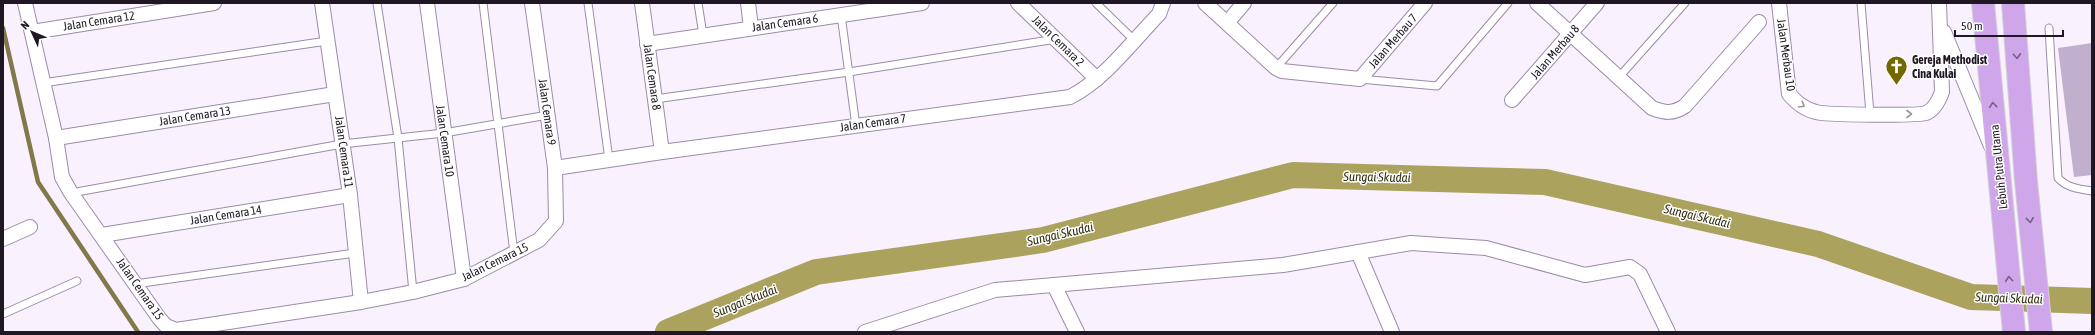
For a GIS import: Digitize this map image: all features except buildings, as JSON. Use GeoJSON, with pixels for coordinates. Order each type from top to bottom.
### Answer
{"type":"FeatureCollection","features":[{"type":"Feature","properties":{"kind":"main road","name":"Lebuh Putra Utama"},"geometry":{"type":"LineString","coordinates":[[1982,3],[2000,175],[2014,332]]}},
{"type":"Feature","properties":{"kind":"main road"},"geometry":{"type":"LineString","coordinates":[[2013,3],[2026,181],[2041,332]]}},
{"type":"Feature","properties":{"kind":"street","name":"Jalan Cemara 15"},"geometry":{"type":"LineString","coordinates":[[26,3],[56,138],[62,177],[71,193],[166,326],[176,330],[361,302],[413,292],[464,279],[539,240],[556,221]]}},
{"type":"Feature","properties":{"kind":"street","name":"Jalan Cemara 12"},"geometry":{"type":"LineString","coordinates":[[32,32],[167,7],[214,3]]}},
{"type":"Feature","properties":{"kind":"street","name":"Jalan Cemara 11"},"geometry":{"type":"LineString","coordinates":[[322,3],[350,195],[361,302]]}},
{"type":"Feature","properties":{"kind":"street","name":"Jalan Cemara 10"},"geometry":{"type":"LineString","coordinates":[[427,3],[464,279]]}},
{"type":"Feature","properties":{"kind":"street","name":"Jalan Cemara 9"},"geometry":{"type":"LineString","coordinates":[[532,3],[555,168],[556,221]]}},
{"type":"Feature","properties":{"kind":"street","name":"Jalan Cemara 8"},"geometry":{"type":"LineString","coordinates":[[642,3],[662,152]]}},
{"type":"Feature","properties":{"kind":"street"},"geometry":{"type":"LineString","coordinates":[[748,3],[751,28]]}},
{"type":"Feature","properties":{"kind":"street","name":"Jalan Cemara 6"},"geometry":{"type":"LineString","coordinates":[[647,44],[922,3]]}},
{"type":"Feature","properties":{"kind":"street","name":"Jalan Cemara 2"},"geometry":{"type":"LineString","coordinates":[[1018,3],[1097,79]]}},
{"type":"Feature","properties":{"kind":"street"},"geometry":{"type":"LineString","coordinates":[[1205,3],[1276,68],[1282,71],[1360,79]]}},
{"type":"Feature","properties":{"kind":"street"},"geometry":{"type":"LineString","coordinates":[[1227,23],[1244,3]]}},
{"type":"Feature","properties":{"kind":"street","name":"Jalan Merbau 7"},"geometry":{"type":"LineString","coordinates":[[1360,79],[1425,3]]}},
{"type":"Feature","properties":{"kind":"street"},"geometry":{"type":"LineString","coordinates":[[1538,3],[1572,32],[1652,108],[1665,112],[1676,112],[1685,106],[1760,22]]}},
{"type":"Feature","properties":{"kind":"street","name":"Jalan Merbau 8"},"geometry":{"type":"LineString","coordinates":[[1512,100],[1597,3]]}},
{"type":"Feature","properties":{"kind":"street","name":"Jalan Merbau 10"},"geometry":{"type":"LineString","coordinates":[[1779,3],[1789,94],[1796,102],[1817,113],[1925,114],[1933,108],[1942,92],[1941,23]]}},
{"type":"Feature","properties":{"kind":"street"},"geometry":{"type":"LineString","coordinates":[[1938,3],[1941,23],[2000,175]]}},
{"type":"Feature","properties":{"kind":"street","name":"Jalan Cemara 7"},"geometry":{"type":"LineString","coordinates":[[555,168],[662,152],[1070,97],[1084,90],[1097,79],[1161,9]]}},
{"type":"Feature","properties":{"kind":"street","name":"Jalan Cemara 13"},"geometry":{"type":"LineString","coordinates":[[56,138],[335,94]]}},
{"type":"Feature","properties":{"kind":"street","name":"Jalan Cemara 14"},"geometry":{"type":"LineString","coordinates":[[102,235],[350,195]]}},
{"type":"Feature","properties":{"kind":"street"},"geometry":{"type":"LineString","coordinates":[[3,239],[30,227]]}},
{"type":"Feature","properties":{"kind":"street"},"geometry":{"type":"LineString","coordinates":[[864,332],[994,290],[1283,265],[1411,243],[1486,248],[1585,274],[1630,267],[1640,274],[1668,332]]}},
{"type":"Feature","properties":{"kind":"street"},"geometry":{"type":"LineString","coordinates":[[1358,252],[1392,332]]}},
{"type":"Feature","properties":{"kind":"street"},"geometry":{"type":"LineString","coordinates":[[1054,285],[1078,332]]}},
{"type":"Feature","properties":{"kind":"lane"},"geometry":{"type":"LineString","coordinates":[[377,3],[398,138],[413,292]]}},
{"type":"Feature","properties":{"kind":"lane"},"geometry":{"type":"LineString","coordinates":[[482,3],[514,253]]}},
{"type":"Feature","properties":{"kind":"lane"},"geometry":{"type":"LineString","coordinates":[[588,3],[609,160]]}},
{"type":"Feature","properties":{"kind":"lane"},"geometry":{"type":"LineString","coordinates":[[698,3],[703,35]]}},
{"type":"Feature","properties":{"kind":"lane"},"geometry":{"type":"LineString","coordinates":[[1096,3],[1134,40]]}},
{"type":"Feature","properties":{"kind":"lane"},"geometry":{"type":"LineString","coordinates":[[1276,68],[1333,3]]}},
{"type":"Feature","properties":{"kind":"lane"},"geometry":{"type":"LineString","coordinates":[[1360,79],[1437,86],[1508,3]]}},
{"type":"Feature","properties":{"kind":"lane"},"geometry":{"type":"LineString","coordinates":[[1619,77],[1685,3]]}},
{"type":"Feature","properties":{"kind":"lane"},"geometry":{"type":"LineString","coordinates":[[1861,3],[1870,114]]}},
{"type":"Feature","properties":{"kind":"lane"},"geometry":{"type":"LineString","coordinates":[[841,15],[856,126]]}},
{"type":"Feature","properties":{"kind":"lane"},"geometry":{"type":"LineString","coordinates":[[2049,28],[2058,178],[2065,184],[2075,188],[2092,191]]}},
{"type":"Feature","properties":{"kind":"lane"},"geometry":{"type":"LineString","coordinates":[[655,99],[849,72],[1056,39]]}},
{"type":"Feature","properties":{"kind":"lane"},"geometry":{"type":"LineString","coordinates":[[44,83],[328,41]]}},
{"type":"Feature","properties":{"kind":"lane"},"geometry":{"type":"LineString","coordinates":[[71,193],[342,144],[444,133],[548,115]]}},
{"type":"Feature","properties":{"kind":"lane"},"geometry":{"type":"LineString","coordinates":[[135,284],[355,253]]}},
{"type":"Feature","properties":{"kind":"lane"},"geometry":{"type":"LineString","coordinates":[[3,314],[76,282]]}},
{"type":"Feature","properties":{"kind":"waterway"},"geometry":{"type":"LineString","coordinates":[[3,28],[38,182],[138,332]]}},
{"type":"Feature","properties":{"kind":"waterway","name":"Sungai Skudai"},"geometry":{"type":"LineString","coordinates":[[668,332],[816,272],[1043,240],[1293,175],[1545,182],[1818,244],[1971,297],[2092,301]]}},
{"type":"Feature","properties":{"kind":"place","name":"Gereja Methodist Cina Kulai"},"geometry":{"type":"Point","coordinates":[1896,86]}}]}
